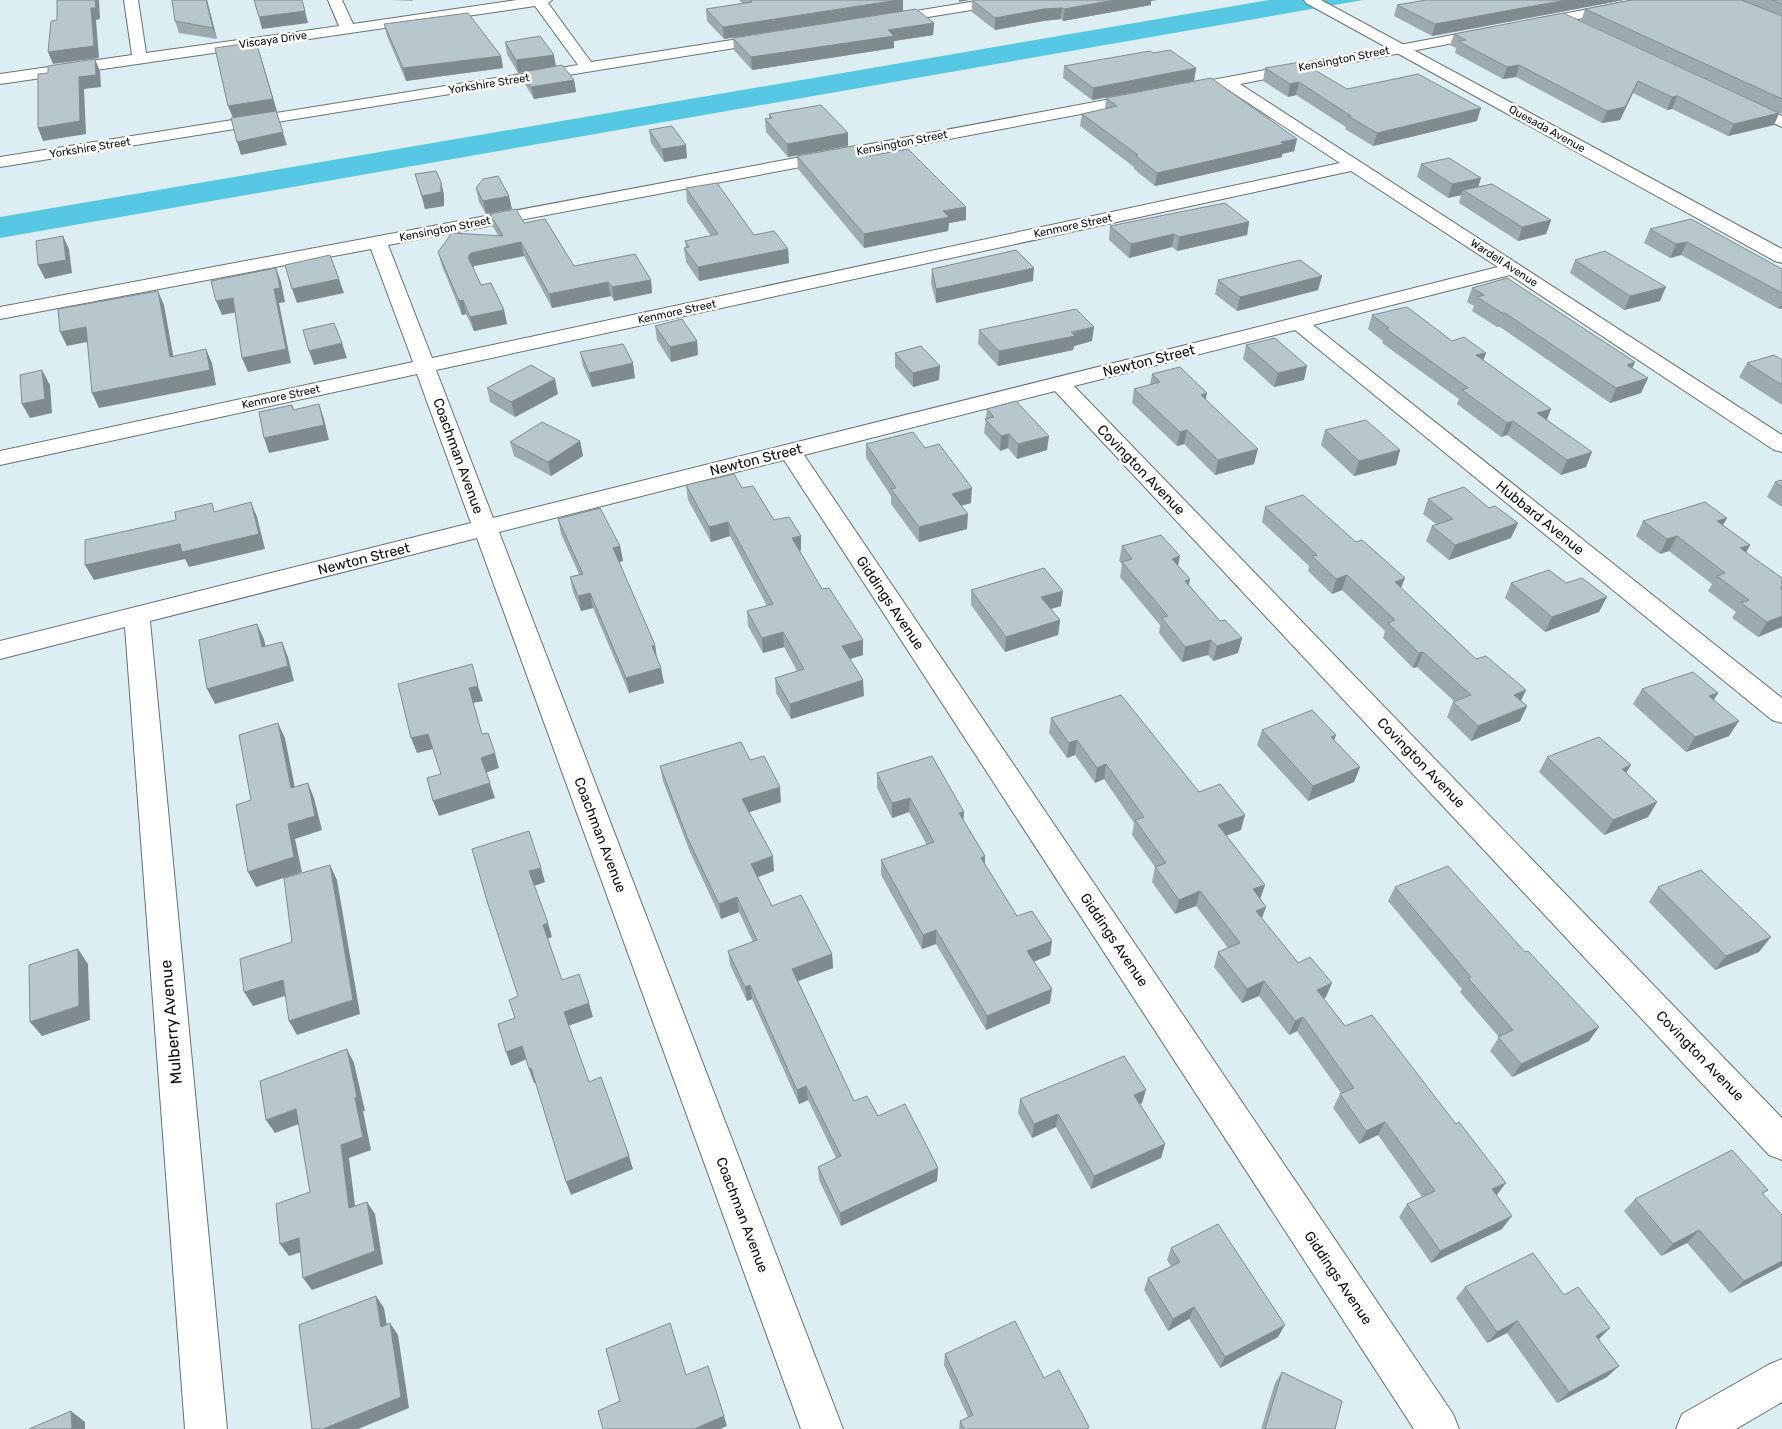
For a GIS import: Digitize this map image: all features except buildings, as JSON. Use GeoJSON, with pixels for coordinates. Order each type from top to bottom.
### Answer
{"type":"FeatureCollection","features":[{"type":"Feature","properties":{"kind":"street"},"geometry":{"type":"LineString","coordinates":[[131,0],[140,59]]}},
{"type":"Feature","properties":{"kind":"street"},"geometry":{"type":"LineString","coordinates":[[335,0],[348,29]]}},
{"type":"Feature","properties":{"kind":"street"},"geometry":{"type":"LineString","coordinates":[[541,0],[588,68]]}},
{"type":"Feature","properties":{"kind":"street","name":"Viscaya Drive"},"geometry":{"type":"LineString","coordinates":[[0,80],[541,0]]}},
{"type":"Feature","properties":{"kind":"street"},"geometry":{"type":"LineString","coordinates":[[871,22],[1008,0]]}},
{"type":"Feature","properties":{"kind":"street","name":"Quesada Avenue"},"geometry":{"type":"LineString","coordinates":[[1312,0],[1782,258]]}},
{"type":"Feature","properties":{"kind":"street","name":"Kensington Street"},"geometry":{"type":"LineString","coordinates":[[0,313],[1656,0]]}},
{"type":"Feature","properties":{"kind":"street"},"geometry":{"type":"LineString","coordinates":[[1560,18],[1587,31]]}},
{"type":"Feature","properties":{"kind":"street","name":"Yorkshire Street"},"geometry":{"type":"LineString","coordinates":[[0,162],[783,36]]}},
{"type":"Feature","properties":{"kind":"street","name":"Wardell Avenue"},"geometry":{"type":"LineString","coordinates":[[1226,81],[1782,445]]}},
{"type":"Feature","properties":{"kind":"street"},"geometry":{"type":"LineString","coordinates":[[1729,97],[1782,122]]}},
{"type":"Feature","properties":{"kind":"street","name":"Kenmore Street"},"geometry":{"type":"LineString","coordinates":[[0,458],[1354,165]]}},
{"type":"Feature","properties":{"kind":"street","name":"Coachman Avenue"},"geometry":{"type":"LineString","coordinates":[[378,242],[822,1429]]}},
{"type":"Feature","properties":{"kind":"street","name":"Newton Street"},"geometry":{"type":"LineString","coordinates":[[0,650],[1513,269]]}},
{"type":"Feature","properties":{"kind":"street","name":"Hubbard Avenue"},"geometry":{"type":"LineString","coordinates":[[1298,323],[1782,713]]}},
{"type":"Feature","properties":{"kind":"street","name":"Covington Avenue"},"geometry":{"type":"LineString","coordinates":[[1059,384],[1782,1143]]}},
{"type":"Feature","properties":{"kind":"street","name":"Giddings Avenue"},"geometry":{"type":"LineString","coordinates":[[790,451],[1438,1429]]}},
{"type":"Feature","properties":{"kind":"street","name":"Mulberry Avenue"},"geometry":{"type":"LineString","coordinates":[[137,616],[206,1429]]}},
{"type":"Feature","properties":{"kind":"street"},"geometry":{"type":"LineString","coordinates":[[1697,1429],[1782,1380]]}},
{"type":"Feature","properties":{"kind":"water"},"geometry":{"type":"Polygon","coordinates":[[[1269,0],[1363,0],[0,238],[0,217],[1269,0]]]}}]}
